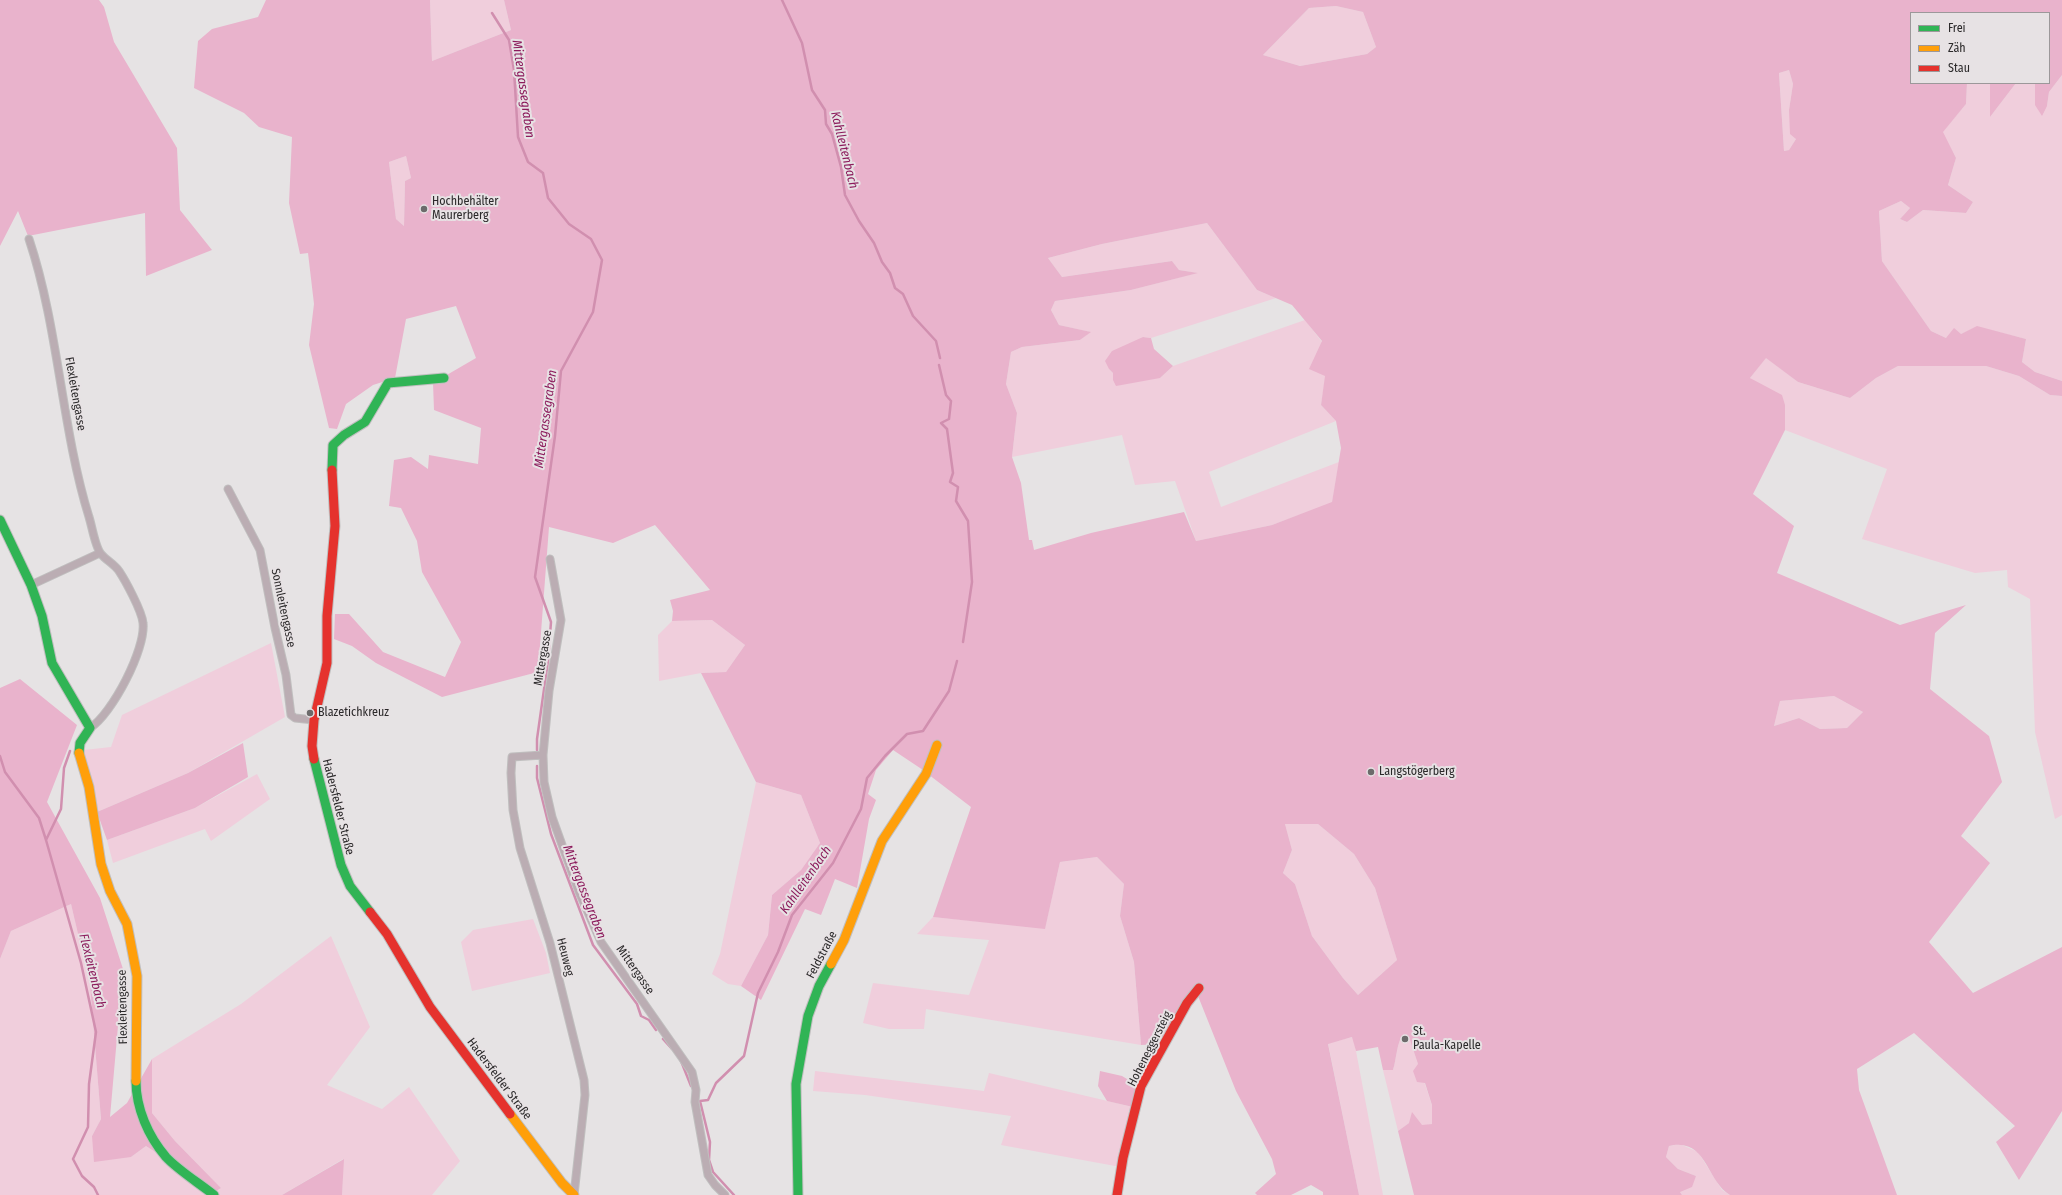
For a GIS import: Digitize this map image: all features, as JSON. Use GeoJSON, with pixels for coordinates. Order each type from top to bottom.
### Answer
{"type":"FeatureCollection","features":[{"type":"Feature","properties":{"kind":"street","name":"Flexleitengasse"},"geometry":{"type":"LineString","coordinates":[[29,239],[38,266],[45,299],[79,483],[100,553],[118,570],[131,592],[143,622],[140,646],[119,694],[98,723],[90,728],[80,743],[79,758],[89,787],[101,864],[110,891],[127,924],[137,976],[136,1098],[146,1126],[166,1157],[214,1195]]}},
{"type":"Feature","properties":{"kind":"street","name":"Hadersfelder Straße"},"geometry":{"type":"LineString","coordinates":[[444,378],[388,383],[365,422],[333,444],[332,467],[334,526],[328,616],[327,663],[314,720],[312,746],[315,770],[341,865],[350,886],[387,934],[430,1007],[562,1182],[574,1195]]}},
{"type":"Feature","properties":{"kind":"street","name":"Sonnleitengasse"},"geometry":{"type":"LineString","coordinates":[[228,489],[260,550],[286,675],[291,715],[295,718],[314,720]]}},
{"type":"Feature","properties":{"kind":"street"},"geometry":{"type":"LineString","coordinates":[[0,520],[31,585],[42,616],[52,663],[90,728]]}},
{"type":"Feature","properties":{"kind":"street"},"geometry":{"type":"LineString","coordinates":[[31,585],[100,553]]}},
{"type":"Feature","properties":{"kind":"street","name":"Mittergasse"},"geometry":{"type":"LineString","coordinates":[[550,559],[561,620],[550,683],[543,755],[544,782],[552,817],[582,899],[601,942],[692,1072],[696,1090],[695,1102],[708,1175],[725,1195]]}},
{"type":"Feature","properties":{"kind":"street","name":"Feldstraße"},"geometry":{"type":"LineString","coordinates":[[798,1195],[796,1084],[808,1016],[819,986],[844,940],[882,841],[926,774],[937,745]]}},
{"type":"Feature","properties":{"kind":"street","name":"Heuweg"},"geometry":{"type":"LineString","coordinates":[[543,755],[512,757],[511,773],[513,810],[520,848],[550,943],[584,1080],[585,1096],[574,1195]]}},
{"type":"Feature","properties":{"kind":"street","name":"Hoheneggersteig"},"geometry":{"type":"LineString","coordinates":[[1117,1195],[1123,1158],[1141,1086],[1187,1003],[1199,988]]}},
{"type":"Feature","properties":{"kind":"shaded area"},"geometry":{"type":"Polygon","coordinates":[[[0,0],[99,0],[104,7],[114,42],[177,148],[180,210],[212,250],[146,276],[145,213],[28,236],[18,211],[0,246],[0,0]]]}},
{"type":"Feature","properties":{"kind":"shaded area"},"geometry":{"type":"Polygon","coordinates":[[[266,0],[430,0],[432,61],[511,30],[504,0],[2062,0],[2062,75],[2049,92],[2047,106],[2042,116],[2035,105],[2035,84],[2050,84],[2050,12],[1910,12],[1910,84],[1967,84],[1966,104],[1943,132],[1956,158],[1948,185],[1973,202],[1966,213],[1923,210],[1907,222],[1900,219],[1910,208],[1901,201],[1879,211],[1882,261],[1931,331],[1946,338],[1954,328],[1961,334],[1977,326],[2026,339],[2022,362],[2035,372],[2062,381],[2062,396],[2050,395],[2019,376],[1986,366],[1898,366],[1876,378],[1850,398],[1798,382],[1766,358],[1750,378],[1782,395],[1785,405],[1785,430],[1753,494],[1794,526],[1777,573],[1900,625],[1966,605],[1935,633],[1930,689],[1989,736],[2002,782],[1961,836],[1990,863],[1929,942],[1973,993],[2062,947],[2062,1111],[2019,1180],[1996,1142],[2015,1126],[1914,1033],[1857,1069],[1859,1090],[1897,1195],[1730,1195],[1722,1189],[1699,1154],[1691,1148],[1682,1145],[1669,1146],[1666,1157],[1678,1169],[1696,1176],[1692,1187],[1680,1192],[1682,1195],[1414,1195],[1398,1131],[1409,1123],[1412,1112],[1422,1125],[1432,1124],[1432,1105],[1425,1083],[1417,1082],[1413,1071],[1418,1064],[1410,1040],[1402,1037],[1399,1043],[1393,1070],[1383,1070],[1378,1047],[1356,1051],[1352,1037],[1328,1044],[1359,1195],[1323,1195],[1323,1192],[1311,1185],[1291,1195],[1257,1195],[1255,1193],[1276,1174],[1272,1159],[1236,1091],[1198,996],[1167,1044],[1141,1045],[1134,962],[1120,916],[1124,884],[1097,857],[1060,862],[1045,929],[933,917],[971,807],[920,768],[893,750],[876,770],[868,794],[876,800],[869,819],[857,888],[835,879],[821,915],[805,909],[761,1000],[741,986],[768,935],[772,895],[801,870],[820,843],[801,795],[756,782],[701,673],[726,672],[745,645],[712,620],[672,621],[673,611],[670,600],[710,590],[655,525],[613,543],[549,527],[538,672],[442,697],[376,663],[352,646],[334,639],[335,614],[349,614],[383,652],[445,677],[461,642],[422,572],[417,541],[401,508],[389,506],[394,460],[411,457],[428,469],[429,455],[478,464],[481,428],[434,410],[433,383],[476,358],[456,306],[406,319],[395,378],[373,385],[346,404],[337,429],[329,428],[309,345],[314,304],[308,253],[300,254],[289,203],[292,137],[259,127],[244,113],[194,88],[198,41],[212,29],[258,17],[266,0]],[[1336,6],[1309,8],[1263,55],[1300,66],[1367,54],[1376,47],[1363,12],[1336,6]],[[1789,70],[1779,73],[1784,151],[1789,150],[1796,139],[1790,134],[1789,110],[1793,84],[1789,70]],[[406,156],[389,162],[396,219],[404,226],[405,181],[411,178],[406,156]],[[1207,223],[1102,244],[1048,258],[1062,277],[1172,261],[1179,270],[1198,273],[1131,290],[1055,301],[1051,310],[1059,325],[1091,332],[1080,340],[1022,347],[1011,352],[1006,384],[1017,413],[1012,457],[1021,483],[1029,540],[1032,540],[1034,550],[1091,533],[1184,512],[1196,541],[1272,525],[1332,502],[1341,448],[1336,421],[1321,405],[1325,376],[1309,369],[1322,341],[1292,305],[1257,290],[1207,223]],[[1834,696],[1780,701],[1774,726],[1799,718],[1820,729],[1847,728],[1863,712],[1834,696]],[[1285,824],[1292,850],[1283,873],[1295,884],[1312,936],[1343,978],[1358,995],[1397,960],[1375,888],[1354,854],[1318,824],[1285,824]]]}},
{"type":"Feature","properties":{"kind":"shaded area"},"geometry":{"type":"Polygon","coordinates":[[[430,0],[504,0],[511,30],[432,61],[430,0]]]}},
{"type":"Feature","properties":{"kind":"shaded area"},"geometry":{"type":"Polygon","coordinates":[[[1336,6],[1363,12],[1376,47],[1367,54],[1300,66],[1263,55],[1309,8],[1336,6]]]}},
{"type":"Feature","properties":{"kind":"shaded area"},"geometry":{"type":"Polygon","coordinates":[[[1789,70],[1793,84],[1789,110],[1796,139],[1789,150],[1784,151],[1779,73],[1789,70]]]}},
{"type":"Feature","properties":{"kind":"shaded area"},"geometry":{"type":"Polygon","coordinates":[[[2062,75],[2062,381],[2035,372],[2022,362],[2026,339],[1977,327],[1961,334],[1946,338],[1931,331],[1882,261],[1879,211],[1901,201],[1910,208],[1900,219],[1907,222],[1923,210],[1966,213],[1973,202],[1948,185],[1956,158],[1942,132],[1966,104],[1967,84],[1990,84],[1990,117],[2015,84],[2036,84],[2047,106],[2049,92],[2062,75]]]}},
{"type":"Feature","properties":{"kind":"shaded area"},"geometry":{"type":"Polygon","coordinates":[[[1990,84],[2015,84],[1990,117],[1990,84]]]}},
{"type":"Feature","properties":{"kind":"shaded area"},"geometry":{"type":"Polygon","coordinates":[[[406,156],[411,178],[405,181],[404,226],[396,219],[389,162],[406,156]]]}},
{"type":"Feature","properties":{"kind":"shaded area"},"geometry":{"type":"Polygon","coordinates":[[[1207,223],[1257,290],[1276,298],[1151,338],[1143,337],[1109,369],[1113,373],[1160,378],[1173,366],[1305,320],[1322,342],[1326,376],[1321,405],[1336,421],[1209,472],[1221,507],[1339,462],[1332,503],[1272,525],[1196,541],[1175,481],[1135,485],[1122,435],[1012,457],[1017,413],[1006,384],[1011,352],[1022,347],[1080,340],[1090,332],[1059,325],[1051,310],[1055,301],[1131,290],[1197,273],[1179,270],[1172,261],[1062,277],[1048,258],[1102,244],[1207,223]]]}},
{"type":"Feature","properties":{"kind":"shaded area"},"geometry":{"type":"Polygon","coordinates":[[[1143,337],[1151,338],[1154,349],[1173,366],[1160,378],[1116,386],[1113,380],[1113,373],[1105,361],[1112,351],[1143,337]]]}},
{"type":"Feature","properties":{"kind":"shaded area"},"geometry":{"type":"Polygon","coordinates":[[[1766,357],[1798,382],[1850,398],[1876,378],[1898,366],[1986,366],[2019,376],[2050,395],[2062,396],[2062,815],[2055,819],[2035,732],[2030,599],[2008,587],[2007,570],[1975,573],[1862,539],[1887,469],[1785,430],[1785,405],[1750,378],[1766,357]]]}},
{"type":"Feature","properties":{"kind":"shaded area"},"geometry":{"type":"Polygon","coordinates":[[[712,620],[745,645],[726,672],[701,673],[659,681],[658,635],[672,621],[712,620]]]}},
{"type":"Feature","properties":{"kind":"shaded area"},"geometry":{"type":"Polygon","coordinates":[[[271,643],[285,717],[188,773],[97,812],[84,750],[111,747],[122,715],[271,643]]]}},
{"type":"Feature","properties":{"kind":"shaded area"},"geometry":{"type":"Polygon","coordinates":[[[20,679],[77,725],[47,802],[100,898],[123,969],[110,1117],[127,1103],[152,1059],[152,1113],[175,1141],[221,1188],[216,1191],[146,1146],[131,1157],[94,1162],[92,1136],[101,1119],[90,985],[71,904],[11,931],[0,959],[0,688],[20,679]]]}},
{"type":"Feature","properties":{"kind":"shaded area"},"geometry":{"type":"Polygon","coordinates":[[[1834,696],[1863,712],[1847,728],[1820,729],[1799,718],[1774,726],[1780,701],[1834,696]]]}},
{"type":"Feature","properties":{"kind":"shaded area"},"geometry":{"type":"Polygon","coordinates":[[[243,743],[248,777],[195,808],[107,840],[97,812],[188,773],[243,743]]]}},
{"type":"Feature","properties":{"kind":"shaded area"},"geometry":{"type":"Polygon","coordinates":[[[257,774],[270,799],[211,841],[205,829],[113,863],[107,840],[195,808],[257,774]]]}},
{"type":"Feature","properties":{"kind":"shaded area"},"geometry":{"type":"Polygon","coordinates":[[[756,782],[801,795],[820,843],[801,870],[772,895],[768,935],[741,986],[728,984],[712,974],[720,954],[756,782]]]}},
{"type":"Feature","properties":{"kind":"shaded area"},"geometry":{"type":"Polygon","coordinates":[[[1285,824],[1318,824],[1354,854],[1375,888],[1397,960],[1358,995],[1343,978],[1312,936],[1295,884],[1283,873],[1292,850],[1285,824]]]}},
{"type":"Feature","properties":{"kind":"shaded area"},"geometry":{"type":"Polygon","coordinates":[[[1097,857],[1124,884],[1120,916],[1134,962],[1141,1045],[926,1009],[924,1029],[889,1029],[863,1023],[873,983],[969,995],[989,940],[917,934],[933,917],[1045,928],[1060,862],[1097,857]]]}},
{"type":"Feature","properties":{"kind":"shaded area"},"geometry":{"type":"Polygon","coordinates":[[[71,904],[90,985],[101,1119],[92,1136],[131,1157],[146,1146],[216,1190],[221,1188],[175,1141],[152,1113],[152,1059],[241,1004],[331,936],[370,1027],[327,1085],[382,1109],[409,1087],[460,1161],[432,1195],[342,1195],[343,1159],[282,1195],[0,1195],[0,959],[11,931],[71,904]]]}},
{"type":"Feature","properties":{"kind":"shaded area"},"geometry":{"type":"Polygon","coordinates":[[[533,919],[546,953],[550,973],[472,991],[461,942],[473,930],[533,919]]]}},
{"type":"Feature","properties":{"kind":"shaded area"},"geometry":{"type":"Polygon","coordinates":[[[1353,1037],[1383,1195],[1359,1195],[1328,1043],[1353,1037]]]}},
{"type":"Feature","properties":{"kind":"shaded area"},"geometry":{"type":"Polygon","coordinates":[[[1402,1037],[1410,1040],[1432,1105],[1432,1124],[1422,1126],[1409,1123],[1398,1131],[1383,1070],[1393,1070],[1399,1043],[1402,1037]]]}},
{"type":"Feature","properties":{"kind":"shaded area"},"geometry":{"type":"Polygon","coordinates":[[[815,1071],[984,1091],[989,1073],[1133,1107],[1126,1168],[1001,1145],[1011,1116],[865,1095],[813,1091],[815,1071]]]}},
{"type":"Feature","properties":{"kind":"shaded area"},"geometry":{"type":"Polygon","coordinates":[[[1100,1071],[1122,1076],[1137,1085],[1133,1107],[1107,1101],[1098,1086],[1100,1071]]]}},
{"type":"Feature","properties":{"kind":"shaded area"},"geometry":{"type":"Polygon","coordinates":[[[1680,1144],[1698,1152],[1722,1190],[1730,1195],[1682,1195],[1680,1192],[1696,1176],[1678,1169],[1666,1157],[1669,1146],[1680,1144]]]}},
{"type":"Feature","properties":{"kind":"shaded area"},"geometry":{"type":"Polygon","coordinates":[[[344,1159],[342,1195],[282,1195],[344,1159]]]}},
{"type":"Feature","properties":{"kind":"waterway","name":"Kahlleitenbach"},"geometry":{"type":"LineString","coordinates":[[782,0],[802,43],[812,90],[825,110],[826,124],[832,134],[841,167],[845,195],[859,221],[874,243],[882,262],[890,273],[895,288],[903,294],[913,316],[936,341],[940,358]]}},
{"type":"Feature","properties":{"kind":"waterway","name":"Mittergassegraben"},"geometry":{"type":"LineString","coordinates":[[492,13],[509,40],[514,70],[518,137],[528,162],[543,173],[548,198],[569,224],[591,239],[602,260],[593,312],[561,371],[555,436],[535,577],[551,622],[548,661],[537,739],[537,750]]}},
{"type":"Feature","properties":{"kind":"waterway","name":"Kahlleitenbach"},"geometry":{"type":"LineString","coordinates":[[939,365],[946,395],[951,401],[949,419],[941,423],[947,429],[953,473],[950,482],[958,487],[956,501],[968,521],[972,582],[963,642]]}},
{"type":"Feature","properties":{"kind":"waterway","name":"Kahlleitenbach"},"geometry":{"type":"LineString","coordinates":[[734,1195],[713,1172],[709,1160],[710,1142],[700,1101],[708,1100],[716,1083],[744,1056],[758,993],[778,952],[792,915],[833,863],[861,809],[867,778],[885,756],[907,734],[923,731],[949,691],[957,661]]}},
{"type":"Feature","properties":{"kind":"waterway"},"geometry":{"type":"LineString","coordinates":[[46,840],[61,809],[64,768],[70,751]]}},
{"type":"Feature","properties":{"kind":"waterway","name":"Flexleitenbach"},"geometry":{"type":"LineString","coordinates":[[0,756],[5,772],[39,818],[81,963],[96,1032],[89,1084],[88,1127],[73,1159],[82,1176],[94,1187],[98,1195]]}},
{"type":"Feature","properties":{"kind":"waterway","name":"Mittergassegraben"},"geometry":{"type":"LineString","coordinates":[[537,766],[537,778],[551,834],[593,945],[637,1004],[641,1016],[649,1020],[656,1030]]}},
{"type":"Feature","properties":{"kind":"waterway","name":"Mittergassegraben"},"geometry":{"type":"LineString","coordinates":[[663,1039],[672,1049]]}},
{"type":"Feature","properties":{"kind":"waterway","name":"Mittergassegraben"},"geometry":{"type":"LineString","coordinates":[[681,1061],[691,1086]]}},
{"type":"Feature","properties":{"kind":"traffic: fast"},"geometry":{"type":"LineString","coordinates":[[332,470],[333,445],[344,435],[365,422],[388,383],[444,378]]}},
{"type":"Feature","properties":{"kind":"traffic: fast"},"geometry":{"type":"LineString","coordinates":[[0,520],[31,585],[42,616],[52,663],[90,728],[80,743],[79,753]]}},
{"type":"Feature","properties":{"kind":"traffic: fast"},"geometry":{"type":"LineString","coordinates":[[314,759],[341,865],[350,886],[370,912]]}},
{"type":"Feature","properties":{"kind":"traffic: fast"},"geometry":{"type":"LineString","coordinates":[[798,1195],[796,1084],[808,1016],[819,986],[831,964]]}},
{"type":"Feature","properties":{"kind":"traffic: fast"},"geometry":{"type":"LineString","coordinates":[[136,1081],[138,1101],[144,1121],[160,1149],[176,1167],[214,1195]]}},
{"type":"Feature","properties":{"kind":"traffic: slow"},"geometry":{"type":"LineString","coordinates":[[831,964],[844,940],[882,841],[926,774],[937,745]]}},
{"type":"Feature","properties":{"kind":"traffic: slow"},"geometry":{"type":"LineString","coordinates":[[79,753],[89,787],[101,864],[110,891],[127,924],[137,976],[136,1081]]}},
{"type":"Feature","properties":{"kind":"traffic: slow"},"geometry":{"type":"LineString","coordinates":[[510,1114],[562,1183],[574,1195]]}},
{"type":"Feature","properties":{"kind":"traffic: jam"},"geometry":{"type":"LineString","coordinates":[[314,759],[312,746],[314,720],[327,663],[327,616],[335,526],[332,470]]}},
{"type":"Feature","properties":{"kind":"traffic: jam"},"geometry":{"type":"LineString","coordinates":[[370,912],[387,934],[430,1007],[510,1114]]}},
{"type":"Feature","properties":{"kind":"traffic: jam"},"geometry":{"type":"LineString","coordinates":[[1117,1195],[1123,1158],[1141,1086],[1187,1003],[1199,988]]}},
{"type":"Feature","properties":{"kind":"place","name":"Hochbehälter Maurerberg"},"geometry":{"type":"Point","coordinates":[424,209]}},
{"type":"Feature","properties":{"kind":"place","name":"Blazetichkreuz"},"geometry":{"type":"Point","coordinates":[310,713]}},
{"type":"Feature","properties":{"kind":"place","name":"Langstögerberg"},"geometry":{"type":"Point","coordinates":[1371,772]}},
{"type":"Feature","properties":{"kind":"place","name":"St. Paula-Kapelle"},"geometry":{"type":"Point","coordinates":[1405,1039]}}]}
